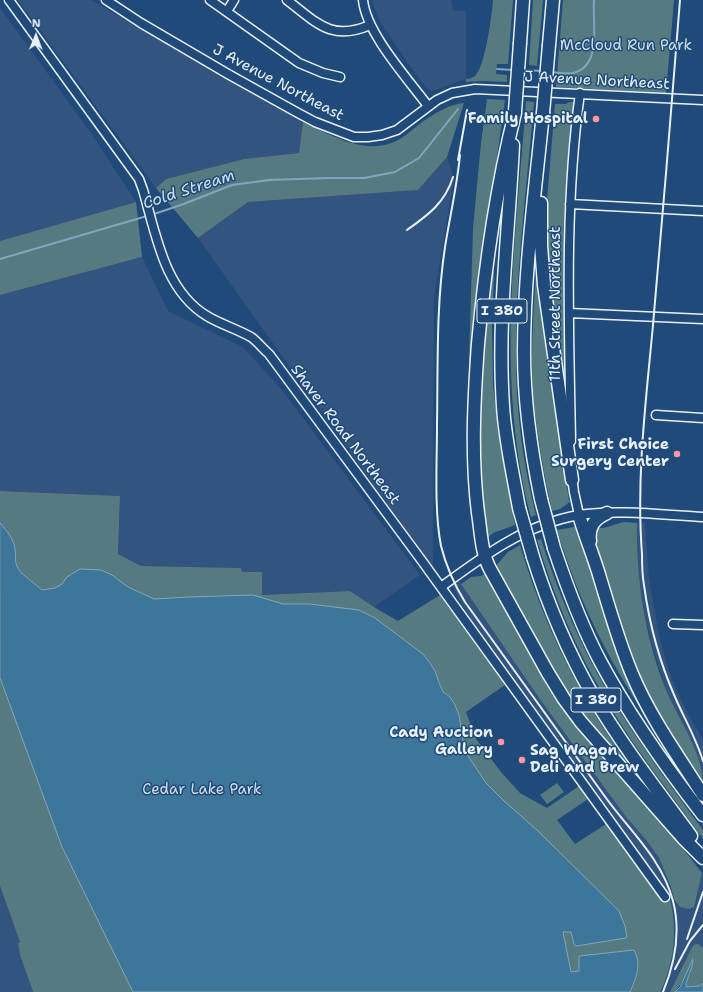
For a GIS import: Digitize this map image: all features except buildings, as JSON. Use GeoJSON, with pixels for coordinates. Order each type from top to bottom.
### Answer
{"type":"FeatureCollection","features":[{"type":"Feature","properties":{"kind":"highway","name":"I 380"},"geometry":{"type":"LineString","coordinates":[[523,0],[501,354],[505,421],[519,508],[545,594],[570,651],[590,690],[684,834],[703,853]]}},
{"type":"Feature","properties":{"kind":"highway","name":"I 380"},"geometry":{"type":"LineString","coordinates":[[553,0],[527,279],[524,353],[526,406],[532,453],[541,499],[554,548],[576,610],[600,661],[630,712],[703,815]]}},
{"type":"Feature","properties":{"kind":"highway"},"geometry":{"type":"LineString","coordinates":[[515,112],[495,206],[482,304],[477,360],[473,463],[484,556],[564,699],[580,722],[684,834],[703,858]]}},
{"type":"Feature","properties":{"kind":"highway"},"geometry":{"type":"LineString","coordinates":[[540,150],[542,266],[550,332],[572,480]]}},
{"type":"Feature","properties":{"kind":"highway"},"geometry":{"type":"LineString","coordinates":[[607,513],[591,525],[589,532],[592,550],[614,627],[632,675],[651,712],[703,795]]}},
{"type":"Feature","properties":{"kind":"highway"},"geometry":{"type":"LineString","coordinates":[[579,515],[584,533],[592,550]]}},
{"type":"Feature","properties":{"kind":"street","name":"Shaver Road Northeast"},"geometry":{"type":"LineString","coordinates":[[9,0],[136,174],[143,190],[168,272],[177,287],[190,302],[207,316],[252,338],[269,354],[441,587],[665,897]]}},
{"type":"Feature","properties":{"kind":"street","name":"J Avenue Northeast"},"geometry":{"type":"LineString","coordinates":[[106,0],[141,23],[228,74],[315,122],[354,137],[382,135],[397,130],[437,100],[452,93],[475,89],[703,100]]}},
{"type":"Feature","properties":{"kind":"street"},"geometry":{"type":"LineString","coordinates":[[210,0],[299,63],[340,77]]}},
{"type":"Feature","properties":{"kind":"street"},"geometry":{"type":"LineString","coordinates":[[227,11],[234,0]]}},
{"type":"Feature","properties":{"kind":"street"},"geometry":{"type":"LineString","coordinates":[[287,0],[322,26],[335,32],[347,32],[370,26]]}},
{"type":"Feature","properties":{"kind":"street"},"geometry":{"type":"LineString","coordinates":[[363,0],[370,26],[428,106]]}},
{"type":"Feature","properties":{"kind":"street","name":"11th Street Northeast"},"geometry":{"type":"LineString","coordinates":[[579,515],[572,480],[569,312],[572,154],[580,93]]}},
{"type":"Feature","properties":{"kind":"street"},"geometry":{"type":"LineString","coordinates":[[570,204],[703,211]]}},
{"type":"Feature","properties":{"kind":"street"},"geometry":{"type":"LineString","coordinates":[[569,312],[703,319]]}},
{"type":"Feature","properties":{"kind":"street"},"geometry":{"type":"LineString","coordinates":[[656,415],[703,418]]}},
{"type":"Feature","properties":{"kind":"street"},"geometry":{"type":"LineString","coordinates":[[441,587],[507,541],[526,531],[551,522],[579,515],[607,513],[703,517]]}},
{"type":"Feature","properties":{"kind":"street"},"geometry":{"type":"LineString","coordinates":[[673,624],[703,625]]}},
{"type":"Feature","properties":{"kind":"shaded area"},"geometry":{"type":"Polygon","coordinates":[[[18,0],[91,0],[303,122],[299,153],[244,159],[166,179],[156,188],[18,0]]]}},
{"type":"Feature","properties":{"kind":"shaded area"},"geometry":{"type":"Polygon","coordinates":[[[373,0],[451,0],[453,10],[466,11],[466,79],[432,91],[425,87],[381,24],[374,7],[373,0]]]}},
{"type":"Feature","properties":{"kind":"shaded area"},"geometry":{"type":"Polygon","coordinates":[[[0,8],[91,133],[136,202],[0,241],[0,8]]]}},
{"type":"Feature","properties":{"kind":"shaded area"},"geometry":{"type":"Polygon","coordinates":[[[447,157],[454,178],[434,297],[433,568],[198,238],[248,202],[418,190],[447,157]]]}},
{"type":"Feature","properties":{"kind":"shaded area"},"geometry":{"type":"Polygon","coordinates":[[[142,257],[168,311],[243,347],[283,391],[420,575],[374,607],[350,591],[262,595],[262,572],[242,572],[241,568],[141,566],[118,554],[120,496],[0,491],[0,295],[142,257]]]}},
{"type":"Feature","properties":{"kind":"shaded area"},"geometry":{"type":"Polygon","coordinates":[[[639,519],[642,519],[642,523],[645,523],[649,578],[659,635],[666,662],[689,716],[703,739],[703,779],[694,748],[666,691],[650,638],[641,599],[638,575],[636,548],[637,523],[639,523],[639,519]]]}},
{"type":"Feature","properties":{"kind":"shaded area","name":"Cedar Lake Park"},"geometry":{"type":"Polygon","coordinates":[[[0,523],[13,542],[16,552],[16,564],[19,570],[42,590],[55,588],[62,584],[67,577],[80,569],[101,570],[112,575],[128,587],[154,599],[253,595],[283,604],[309,604],[359,610],[375,618],[423,654],[430,663],[435,671],[443,692],[450,697],[455,705],[459,715],[463,740],[468,756],[486,783],[538,831],[619,911],[625,926],[626,938],[576,946],[574,944],[571,932],[563,932],[571,972],[579,971],[579,956],[634,950],[638,961],[638,966],[636,977],[630,992],[133,992],[62,847],[0,678],[0,523]]]}},
{"type":"Feature","properties":{"kind":"shaded area"},"geometry":{"type":"Polygon","coordinates":[[[459,581],[539,698],[626,817],[647,841],[659,858],[671,887],[674,899],[694,907],[702,873],[703,874],[703,948],[693,945],[670,992],[660,992],[670,966],[675,936],[674,917],[669,895],[467,614],[452,586],[459,581]]]}},
{"type":"Feature","properties":{"kind":"shaded area"},"geometry":{"type":"Polygon","coordinates":[[[0,886],[20,942],[18,943],[20,955],[33,992],[0,992],[0,886]]]}},
{"type":"Feature","properties":{"kind":"shaded area"},"geometry":{"type":"Polygon","coordinates":[[[693,959],[686,987],[700,986],[703,983],[703,992],[675,992],[680,987],[693,959]]]}},
{"type":"Feature","properties":{"kind":"green space"},"geometry":{"type":"Polygon","coordinates":[[[493,0],[513,0],[508,64],[497,64],[496,74],[507,75],[507,82],[466,82],[466,79],[475,76],[479,71],[482,62],[485,52],[493,0]]]}},
{"type":"Feature","properties":{"kind":"green space"},"geometry":{"type":"Polygon","coordinates":[[[533,0],[543,0],[537,66],[529,65],[533,0]]]}},
{"type":"Feature","properties":{"kind":"green space","name":"McCloud Run Park"},"geometry":{"type":"Polygon","coordinates":[[[563,0],[674,0],[666,93],[556,87],[563,0]]]}},
{"type":"Feature","properties":{"kind":"green space"},"geometry":{"type":"Polygon","coordinates":[[[487,99],[505,100],[485,243],[472,361],[469,361],[473,228],[481,143],[487,99]]]}},
{"type":"Feature","properties":{"kind":"green space"},"geometry":{"type":"Polygon","coordinates":[[[526,101],[534,102],[519,262],[516,327],[516,379],[521,438],[527,477],[536,515],[531,517],[520,466],[514,414],[511,362],[511,310],[514,257],[526,101]]]}},
{"type":"Feature","properties":{"kind":"green space"},"geometry":{"type":"Polygon","coordinates":[[[573,102],[574,109],[566,196],[567,396],[565,397],[546,257],[546,212],[555,104],[566,104],[573,102]]]}},
{"type":"Feature","properties":{"kind":"green space"},"geometry":{"type":"Polygon","coordinates":[[[464,103],[447,157],[418,190],[248,202],[198,238],[156,188],[166,179],[244,159],[299,153],[303,122],[347,142],[359,145],[382,145],[394,142],[401,138],[422,122],[442,110],[464,103]]]}},
{"type":"Feature","properties":{"kind":"green space"},"geometry":{"type":"Polygon","coordinates":[[[136,202],[142,257],[0,295],[0,241],[136,202]]]}},
{"type":"Feature","properties":{"kind":"green space"},"geometry":{"type":"Polygon","coordinates":[[[491,272],[494,272],[492,325],[493,386],[500,443],[515,525],[493,533],[487,538],[478,487],[480,368],[491,272]]]}},
{"type":"Feature","properties":{"kind":"green space"},"geometry":{"type":"Polygon","coordinates":[[[536,273],[539,273],[569,501],[571,501],[560,509],[552,511],[539,445],[534,405],[532,339],[536,273]]]}},
{"type":"Feature","properties":{"kind":"green space","name":"Cedar Lake Park"},"geometry":{"type":"Polygon","coordinates":[[[0,491],[120,496],[118,554],[141,566],[241,568],[242,572],[262,572],[262,595],[350,591],[398,621],[440,595],[505,685],[466,712],[476,739],[501,772],[520,793],[547,808],[579,786],[588,799],[557,820],[575,844],[606,824],[662,899],[669,895],[674,920],[674,944],[669,968],[660,992],[33,992],[20,955],[18,943],[20,942],[0,886],[0,491]]]}},
{"type":"Feature","properties":{"kind":"green space"},"geometry":{"type":"Polygon","coordinates":[[[626,522],[637,523],[640,587],[652,650],[671,702],[695,748],[702,773],[703,786],[662,722],[640,680],[621,632],[612,595],[594,540],[597,528],[604,528],[626,522]]]}},
{"type":"Feature","properties":{"kind":"green space"},"geometry":{"type":"Polygon","coordinates":[[[580,526],[648,715],[646,716],[606,650],[584,603],[565,555],[557,530],[580,526]]]}},
{"type":"Feature","properties":{"kind":"green space"},"geometry":{"type":"Polygon","coordinates":[[[541,539],[567,610],[598,675],[626,721],[703,830],[703,839],[624,729],[581,655],[564,617],[550,579],[537,540],[541,539]]]}},
{"type":"Feature","properties":{"kind":"green space"},"geometry":{"type":"Polygon","coordinates":[[[520,545],[541,606],[567,664],[598,719],[634,772],[632,775],[566,695],[495,567],[508,552],[520,545]]]}},
{"type":"Feature","properties":{"kind":"green space"},"geometry":{"type":"Polygon","coordinates":[[[487,573],[520,631],[702,873],[694,907],[689,909],[680,907],[674,899],[671,887],[659,858],[647,841],[626,817],[539,698],[461,584],[471,577],[481,576],[487,573]]]}},
{"type":"Feature","properties":{"kind":"green space"},"geometry":{"type":"Polygon","coordinates":[[[557,783],[564,792],[547,804],[540,795],[557,783]]]}},
{"type":"Feature","properties":{"kind":"green space"},"geometry":{"type":"Polygon","coordinates":[[[698,944],[703,948],[703,983],[700,986],[686,988],[686,983],[691,972],[686,976],[675,992],[670,992],[693,945],[698,944]]]}},
{"type":"Feature","properties":{"kind":"waterway","name":"Cold Stream"},"geometry":{"type":"LineString","coordinates":[[551,72],[573,73],[582,69],[589,62],[594,42],[594,0]]}},
{"type":"Feature","properties":{"kind":"waterway","name":"Cold Stream"},"geometry":{"type":"LineString","coordinates":[[497,69],[513,70]]}},
{"type":"Feature","properties":{"kind":"waterway","name":"Cold Stream"},"geometry":{"type":"LineString","coordinates":[[521,70],[543,71]]}},
{"type":"Feature","properties":{"kind":"waterway","name":"Cold Stream"},"geometry":{"type":"LineString","coordinates":[[151,215],[232,185],[269,180],[364,178],[395,172],[419,158],[458,109]]}},
{"type":"Feature","properties":{"kind":"waterway","name":"Cold Stream"},"geometry":{"type":"LineString","coordinates":[[0,259],[147,216]]}},
{"type":"Feature","properties":{"kind":"railway"},"geometry":{"type":"LineString","coordinates":[[680,0],[645,411],[641,468],[640,525],[643,581],[656,642],[678,705],[703,761]]}},
{"type":"Feature","properties":{"kind":"railway"},"geometry":{"type":"LineString","coordinates":[[458,160],[467,110]]}},
{"type":"Feature","properties":{"kind":"railway"},"geometry":{"type":"LineString","coordinates":[[460,155],[445,247],[440,291],[436,486],[437,517],[441,546],[445,561],[465,602],[606,798],[644,846],[661,872],[668,886],[673,901],[677,936],[674,959],[663,992]]}},
{"type":"Feature","properties":{"kind":"railway"},"geometry":{"type":"LineString","coordinates":[[407,230],[435,208],[450,186],[453,177]]}},
{"type":"Feature","properties":{"kind":"railway"},"geometry":{"type":"LineString","coordinates":[[687,939],[703,892]]}},
{"type":"Feature","properties":{"kind":"railway"},"geometry":{"type":"LineString","coordinates":[[675,969],[690,941],[703,925]]}},
{"type":"Feature","properties":{"kind":"place","name":"Family Hospital"},"geometry":{"type":"Point","coordinates":[596,119]}},
{"type":"Feature","properties":{"kind":"place","name":"First Choice Surgery Center"},"geometry":{"type":"Point","coordinates":[677,454]}},
{"type":"Feature","properties":{"kind":"place","name":"Cady Auction Gallery"},"geometry":{"type":"Point","coordinates":[501,742]}},
{"type":"Feature","properties":{"kind":"place","name":"Sag Wagon Deli and Brew"},"geometry":{"type":"Point","coordinates":[522,760]}}]}
